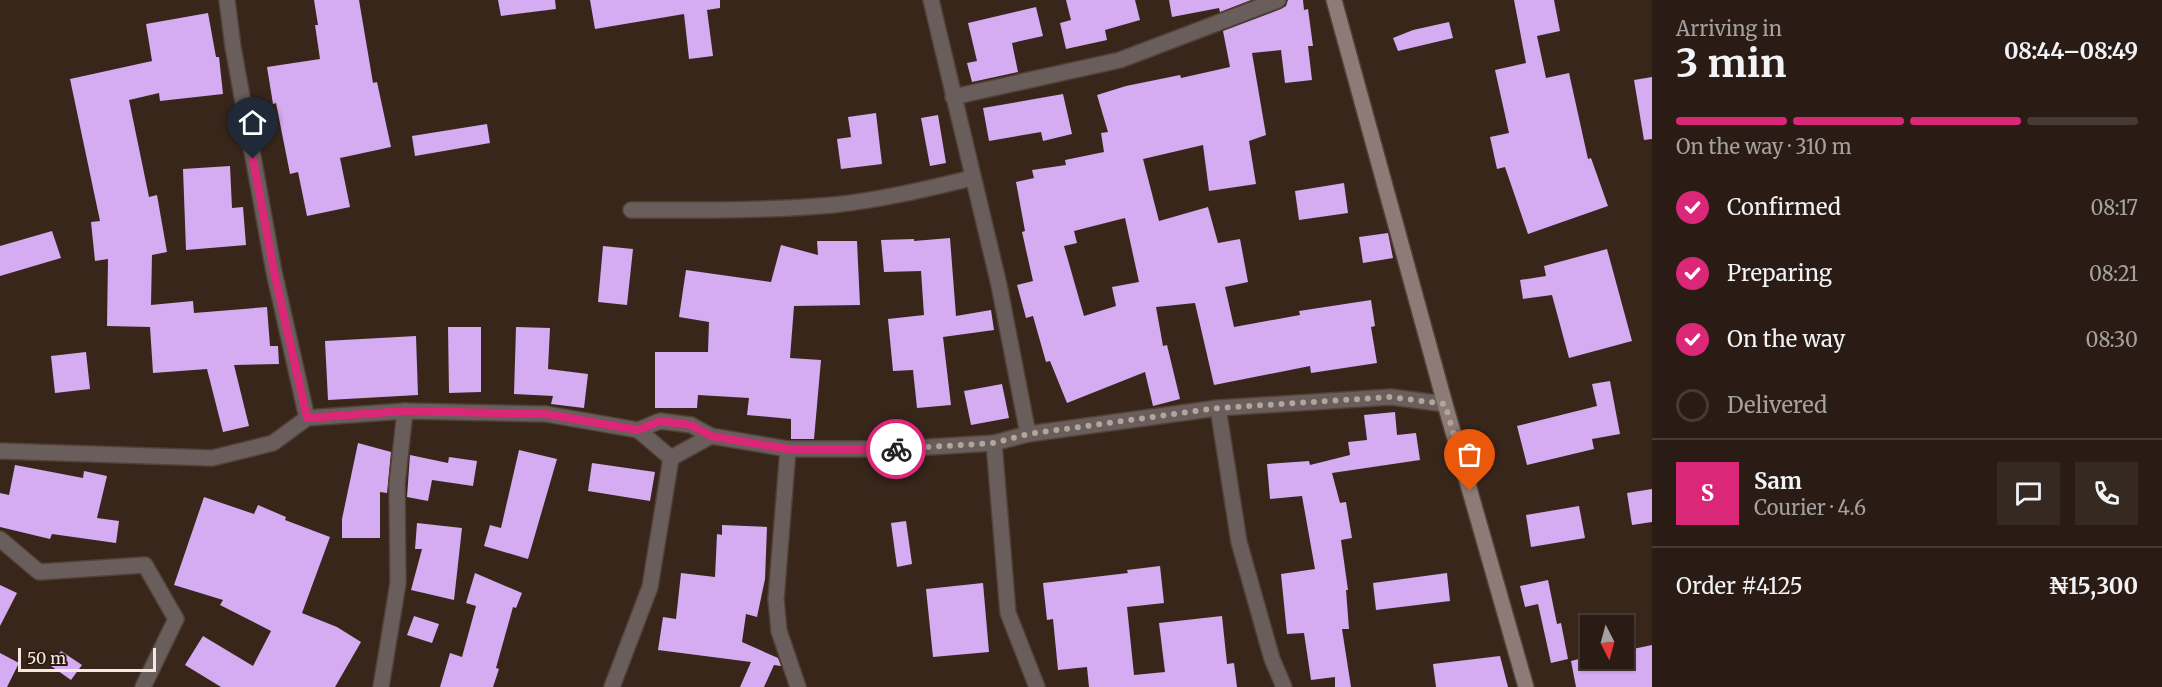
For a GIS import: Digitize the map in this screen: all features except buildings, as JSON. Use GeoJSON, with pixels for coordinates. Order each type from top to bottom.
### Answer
{"type":"FeatureCollection","features":[{"type":"Feature","properties":{"kind":"street"},"geometry":{"type":"LineString","coordinates":[[227,0],[233,47],[274,272],[307,418]]}},
{"type":"Feature","properties":{"kind":"street"},"geometry":{"type":"LineString","coordinates":[[931,0],[999,285],[1028,434]]}},
{"type":"Feature","properties":{"kind":"street"},"geometry":{"type":"LineString","coordinates":[[953,97],[1120,60],[1278,0]]}},
{"type":"Feature","properties":{"kind":"street"},"geometry":{"type":"LineString","coordinates":[[1331,3],[1526,687]]}},
{"type":"Feature","properties":{"kind":"street"},"geometry":{"type":"LineString","coordinates":[[631,210],[745,211],[835,205],[913,192],[972,178]]}},
{"type":"Feature","properties":{"kind":"street"},"geometry":{"type":"LineString","coordinates":[[638,430],[660,421],[691,425],[711,436],[788,449],[897,449],[994,443],[1028,434],[1218,408],[1391,397],[1445,404]]}},
{"type":"Feature","properties":{"kind":"street"},"geometry":{"type":"LineString","coordinates":[[1218,408],[1239,542],[1272,659],[1284,687]]}},
{"type":"Feature","properties":{"kind":"street"},"geometry":{"type":"LineString","coordinates":[[381,687],[398,583],[397,484],[405,411]]}},
{"type":"Feature","properties":{"kind":"street"},"geometry":{"type":"LineString","coordinates":[[0,451],[212,458],[273,443],[307,418],[405,411],[546,414],[638,430],[671,458]]}},
{"type":"Feature","properties":{"kind":"street"},"geometry":{"type":"LineString","coordinates":[[671,458],[711,436]]}},
{"type":"Feature","properties":{"kind":"street"},"geometry":{"type":"LineString","coordinates":[[994,443],[1008,613],[1037,687]]}},
{"type":"Feature","properties":{"kind":"street"},"geometry":{"type":"LineString","coordinates":[[788,449],[776,599],[779,631],[798,687]]}},
{"type":"Feature","properties":{"kind":"street"},"geometry":{"type":"LineString","coordinates":[[612,687],[650,587],[671,458]]}},
{"type":"Feature","properties":{"kind":"street"},"geometry":{"type":"LineString","coordinates":[[0,539],[39,572],[145,565],[176,619],[143,687]]}},
{"type":"Feature","properties":{"kind":"way so far"},"geometry":{"type":"LineString","coordinates":[[896,449],[994,443],[1028,434],[1218,408],[1391,397],[1445,404],[1470,491]]}},
{"type":"Feature","properties":{"kind":"route"},"geometry":{"type":"LineString","coordinates":[[253,159],[274,272],[307,418],[405,411],[546,414],[638,430],[660,421],[691,425],[711,436],[788,449],[896,449]]}}]}
